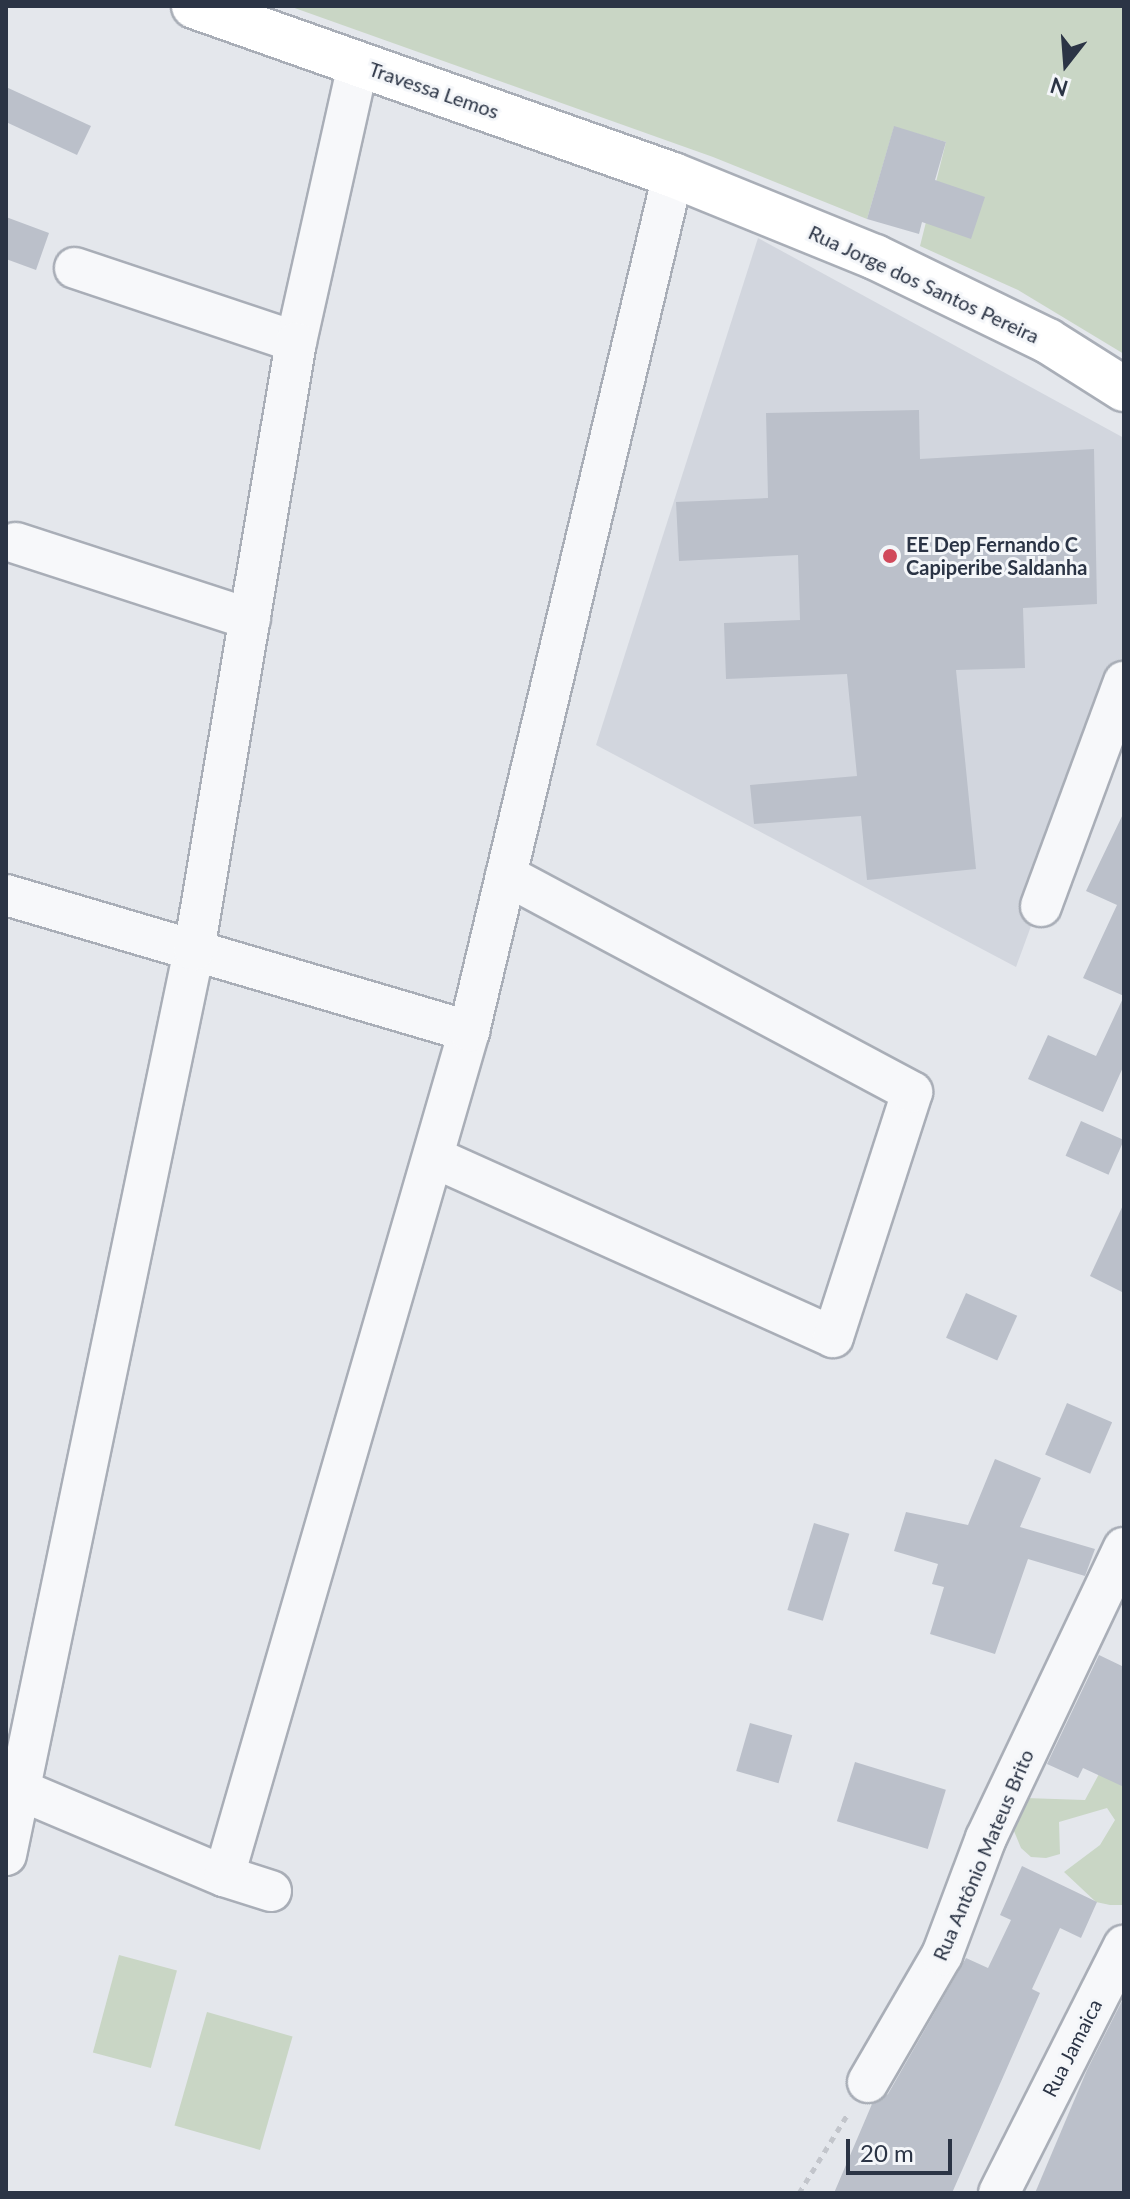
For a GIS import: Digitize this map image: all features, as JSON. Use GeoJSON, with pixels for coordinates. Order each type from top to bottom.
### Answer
{"type":"FeatureCollection","features":[{"type":"Feature","properties":{"kind":"street","name":"Travessa Lemos"},"geometry":{"type":"LineString","coordinates":[[194,6],[673,175]]}},
{"type":"Feature","properties":{"kind":"street"},"geometry":{"type":"LineString","coordinates":[[6,1855],[12,1786],[194,950],[296,342],[358,64]]}},
{"type":"Feature","properties":{"kind":"street"},"geometry":{"type":"LineString","coordinates":[[224,1876],[435,1158],[469,1031],[673,175]]}},
{"type":"Feature","properties":{"kind":"street","name":"Rua Jorge dos Santos Pereira"},"geometry":{"type":"LineString","coordinates":[[673,175],[875,257],[1048,341],[1124,389]]}},
{"type":"Feature","properties":{"kind":"street"},"geometry":{"type":"LineString","coordinates":[[75,268],[296,342]]}},
{"type":"Feature","properties":{"kind":"street"},"geometry":{"type":"LineString","coordinates":[[16,543],[250,619]]}},
{"type":"Feature","properties":{"kind":"street"},"geometry":{"type":"LineString","coordinates":[[1041,906],[1124,682]]}},
{"type":"Feature","properties":{"kind":"street"},"geometry":{"type":"LineString","coordinates":[[435,1158],[833,1337],[912,1092],[506,875]]}},
{"type":"Feature","properties":{"kind":"street"},"geometry":{"type":"LineString","coordinates":[[6,895],[469,1031]]}},
{"type":"Feature","properties":{"kind":"street","name":"Rua Antônio Mateus Brito"},"geometry":{"type":"LineString","coordinates":[[868,2082],[942,1955],[986,1838],[1113,1604],[1124,1548]]}},
{"type":"Feature","properties":{"kind":"street"},"geometry":{"type":"LineString","coordinates":[[12,1786],[224,1876],[271,1891]]}},
{"type":"Feature","properties":{"kind":"street","name":"Rua Jamaica"},"geometry":{"type":"LineString","coordinates":[[999,2193],[1124,1946]]}},
{"type":"Feature","properties":{"kind":"path"},"geometry":{"type":"LineString","coordinates":[[799,2193],[868,2082]]}},
{"type":"Feature","properties":{"kind":"shaded area","name":"EE Dep Fernando C Capiperibe Saldanha"},"geometry":{"type":"Polygon","coordinates":[[[758,238],[1124,438],[1124,673],[1016,967],[596,745],[758,238]]]}},
{"type":"Feature","properties":{"kind":"green space"},"geometry":{"type":"Polygon","coordinates":[[[289,6],[1124,6],[1124,354],[1018,290],[920,246],[946,142],[894,127],[867,219],[713,157],[289,6]]]}},
{"type":"Feature","properties":{"kind":"green space"},"geometry":{"type":"Polygon","coordinates":[[[1124,1772],[1124,1905],[1110,1905],[1096,1902],[1064,1872],[1100,1845],[1115,1820],[1107,1808],[1059,1822],[1060,1854],[1046,1858],[1031,1857],[1021,1848],[1004,1807],[1025,1798],[1085,1800],[1099,1774],[1124,1772]]]}},
{"type":"Feature","properties":{"kind":"green space"},"geometry":{"type":"Polygon","coordinates":[[[119,1955],[177,1971],[151,2068],[93,2053],[119,1955]]]}},
{"type":"Feature","properties":{"kind":"green space"},"geometry":{"type":"Polygon","coordinates":[[[207,2012],[293,2037],[260,2150],[174,2125],[207,2012]]]}},
{"type":"Feature","properties":{"kind":"building"},"geometry":{"type":"Polygon","coordinates":[[[6,87],[91,126],[77,155],[6,122],[6,87]]]}},
{"type":"Feature","properties":{"kind":"building"},"geometry":{"type":"Polygon","coordinates":[[[894,126],[946,142],[935,180],[985,197],[971,239],[922,222],[919,234],[867,219],[894,126]]]}},
{"type":"Feature","properties":{"kind":"building"},"geometry":{"type":"Polygon","coordinates":[[[6,217],[49,233],[36,270],[6,259],[6,217]]]}},
{"type":"Feature","properties":{"kind":"building"},"geometry":{"type":"Polygon","coordinates":[[[919,410],[920,459],[1094,449],[1097,604],[1023,608],[1025,668],[956,670],[976,869],[867,880],[861,816],[754,824],[750,785],[857,776],[847,674],[726,679],[724,623],[800,620],[798,555],[679,561],[676,502],[768,498],[766,413],[919,410]]]}},
{"type":"Feature","properties":{"kind":"building"},"geometry":{"type":"Polygon","coordinates":[[[1124,812],[1124,996],[1083,978],[1117,905],[1086,891],[1124,812]]]}},
{"type":"Feature","properties":{"kind":"building"},"geometry":{"type":"Polygon","coordinates":[[[1124,996],[1124,1065],[1103,1112],[1028,1079],[1048,1035],[1096,1056],[1124,996]]]}},
{"type":"Feature","properties":{"kind":"building"},"geometry":{"type":"Polygon","coordinates":[[[1081,1121],[1124,1140],[1108,1175],[1066,1156],[1081,1121]]]}},
{"type":"Feature","properties":{"kind":"building"},"geometry":{"type":"Polygon","coordinates":[[[1124,1203],[1124,1293],[1090,1276],[1124,1203]]]}},
{"type":"Feature","properties":{"kind":"building"},"geometry":{"type":"Polygon","coordinates":[[[966,1293],[1017,1316],[997,1361],[946,1338],[966,1293]]]}},
{"type":"Feature","properties":{"kind":"building"},"geometry":{"type":"Polygon","coordinates":[[[1067,1403],[1112,1422],[1090,1474],[1045,1455],[1067,1403]]]}},
{"type":"Feature","properties":{"kind":"building"},"geometry":{"type":"Polygon","coordinates":[[[995,1459],[1041,1478],[1020,1527],[1095,1549],[1085,1576],[1028,1559],[995,1654],[930,1634],[944,1587],[932,1584],[938,1564],[894,1551],[906,1512],[968,1525],[995,1459]]]}},
{"type":"Feature","properties":{"kind":"building"},"geometry":{"type":"Polygon","coordinates":[[[814,1523],[849,1534],[823,1621],[787,1610],[814,1523]]]}},
{"type":"Feature","properties":{"kind":"building"},"geometry":{"type":"Polygon","coordinates":[[[1099,1655],[1124,1667],[1124,1787],[1083,1768],[1078,1778],[1047,1764],[1099,1655]]]}},
{"type":"Feature","properties":{"kind":"building"},"geometry":{"type":"Polygon","coordinates":[[[750,1723],[792,1735],[779,1783],[736,1771],[750,1723]]]}},
{"type":"Feature","properties":{"kind":"building"},"geometry":{"type":"Polygon","coordinates":[[[855,1762],[946,1790],[928,1849],[837,1821],[855,1762]]]}},
{"type":"Feature","properties":{"kind":"building"},"geometry":{"type":"Polygon","coordinates":[[[1022,1866],[1097,1902],[1081,1938],[1060,1928],[1032,1989],[1040,1993],[952,2193],[834,2193],[872,2104],[888,2094],[966,1958],[988,1968],[1011,1920],[1000,1915],[1022,1866]]]}},
{"type":"Feature","properties":{"kind":"building"},"geometry":{"type":"Polygon","coordinates":[[[1124,1997],[1124,2193],[1035,2193],[1087,2070],[1124,1997]]]}},
{"type":"Feature","properties":{"kind":"place","name":"EE Dep Fernando C Capiperibe Saldanha"},"geometry":{"type":"Point","coordinates":[890,556]}}]}
